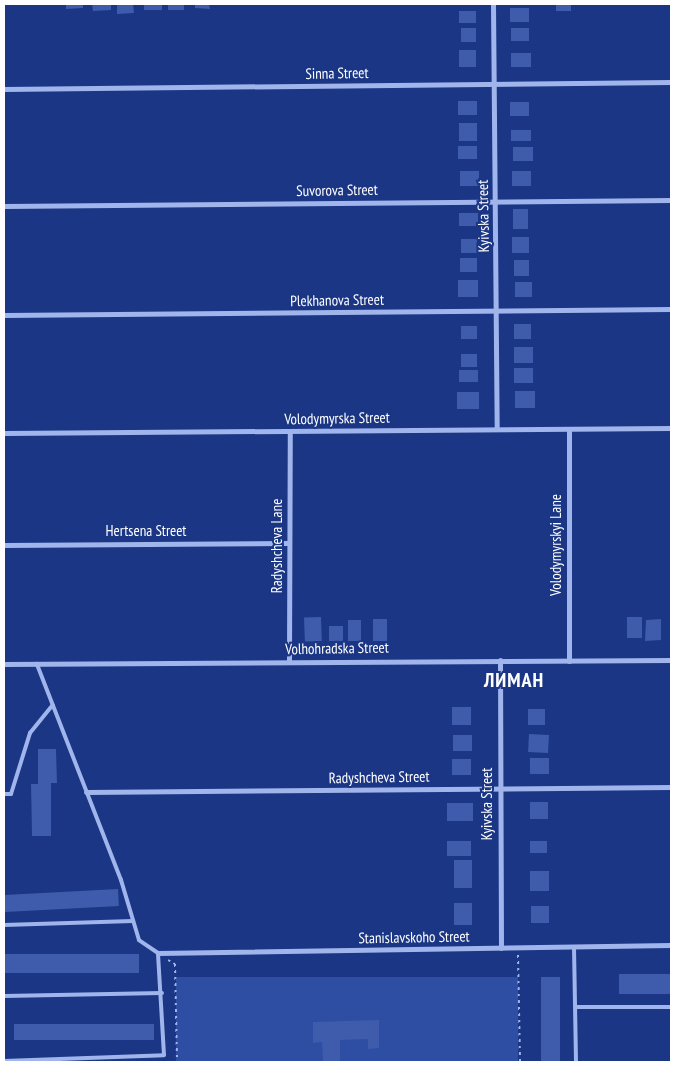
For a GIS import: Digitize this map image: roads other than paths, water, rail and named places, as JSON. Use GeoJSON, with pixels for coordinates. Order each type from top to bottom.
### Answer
{"type":"FeatureCollection","features":[{"type":"Feature","properties":{"kind":"street","name":"Kyivska Street"},"geometry":{"type":"LineString","coordinates":[[493,4],[497,428]]}},
{"type":"Feature","properties":{"kind":"street","name":"Sinna Street"},"geometry":{"type":"LineString","coordinates":[[4,89],[671,82]]}},
{"type":"Feature","properties":{"kind":"street","name":"Suvorova Street"},"geometry":{"type":"LineString","coordinates":[[4,206],[671,200]]}},
{"type":"Feature","properties":{"kind":"street","name":"Plekhanova Street"},"geometry":{"type":"LineString","coordinates":[[4,315],[671,310]]}},
{"type":"Feature","properties":{"kind":"street","name":"Volodymyrska Street"},"geometry":{"type":"LineString","coordinates":[[4,433],[671,428]]}},
{"type":"Feature","properties":{"kind":"street","name":"Volodymyrskyi Lane"},"geometry":{"type":"LineString","coordinates":[[569,430],[569,661]]}},
{"type":"Feature","properties":{"kind":"street","name":"Radyshcheva Lane"},"geometry":{"type":"LineString","coordinates":[[289,661],[290,431]]}},
{"type":"Feature","properties":{"kind":"street","name":"Hertsena Street"},"geometry":{"type":"LineString","coordinates":[[4,545],[289,543]]}},
{"type":"Feature","properties":{"kind":"street","name":"Kyivska Street"},"geometry":{"type":"LineString","coordinates":[[500,660],[501,948]]}},
{"type":"Feature","properties":{"kind":"street","name":"Volhohradska Street"},"geometry":{"type":"LineString","coordinates":[[4,664],[671,660]]}},
{"type":"Feature","properties":{"kind":"street","name":"Radyshcheva Street"},"geometry":{"type":"LineString","coordinates":[[86,792],[671,787]]}},
{"type":"Feature","properties":{"kind":"street","name":"Stanislavskoho Street"},"geometry":{"type":"LineString","coordinates":[[158,953],[671,945]]}},
{"type":"Feature","properties":{"kind":"lane"},"geometry":{"type":"LineString","coordinates":[[4,1060],[164,1055],[162,993],[158,953],[139,940],[86,792],[37,664]]}},
{"type":"Feature","properties":{"kind":"lane"},"geometry":{"type":"LineString","coordinates":[[4,794],[11,794],[30,733],[53,705]]}},
{"type":"Feature","properties":{"kind":"lane"},"geometry":{"type":"LineString","coordinates":[[4,925],[133,921]]}},
{"type":"Feature","properties":{"kind":"lane"},"geometry":{"type":"LineString","coordinates":[[574,947],[576,1062]]}},
{"type":"Feature","properties":{"kind":"lane"},"geometry":{"type":"LineString","coordinates":[[4,996],[162,993]]}},
{"type":"Feature","properties":{"kind":"lane"},"geometry":{"type":"LineString","coordinates":[[576,1007],[671,1007]]}},
{"type":"Feature","properties":{"kind":"district","name":"ЛИМАН"},"geometry":{"type":"Point","coordinates":[514,680]}}]}
